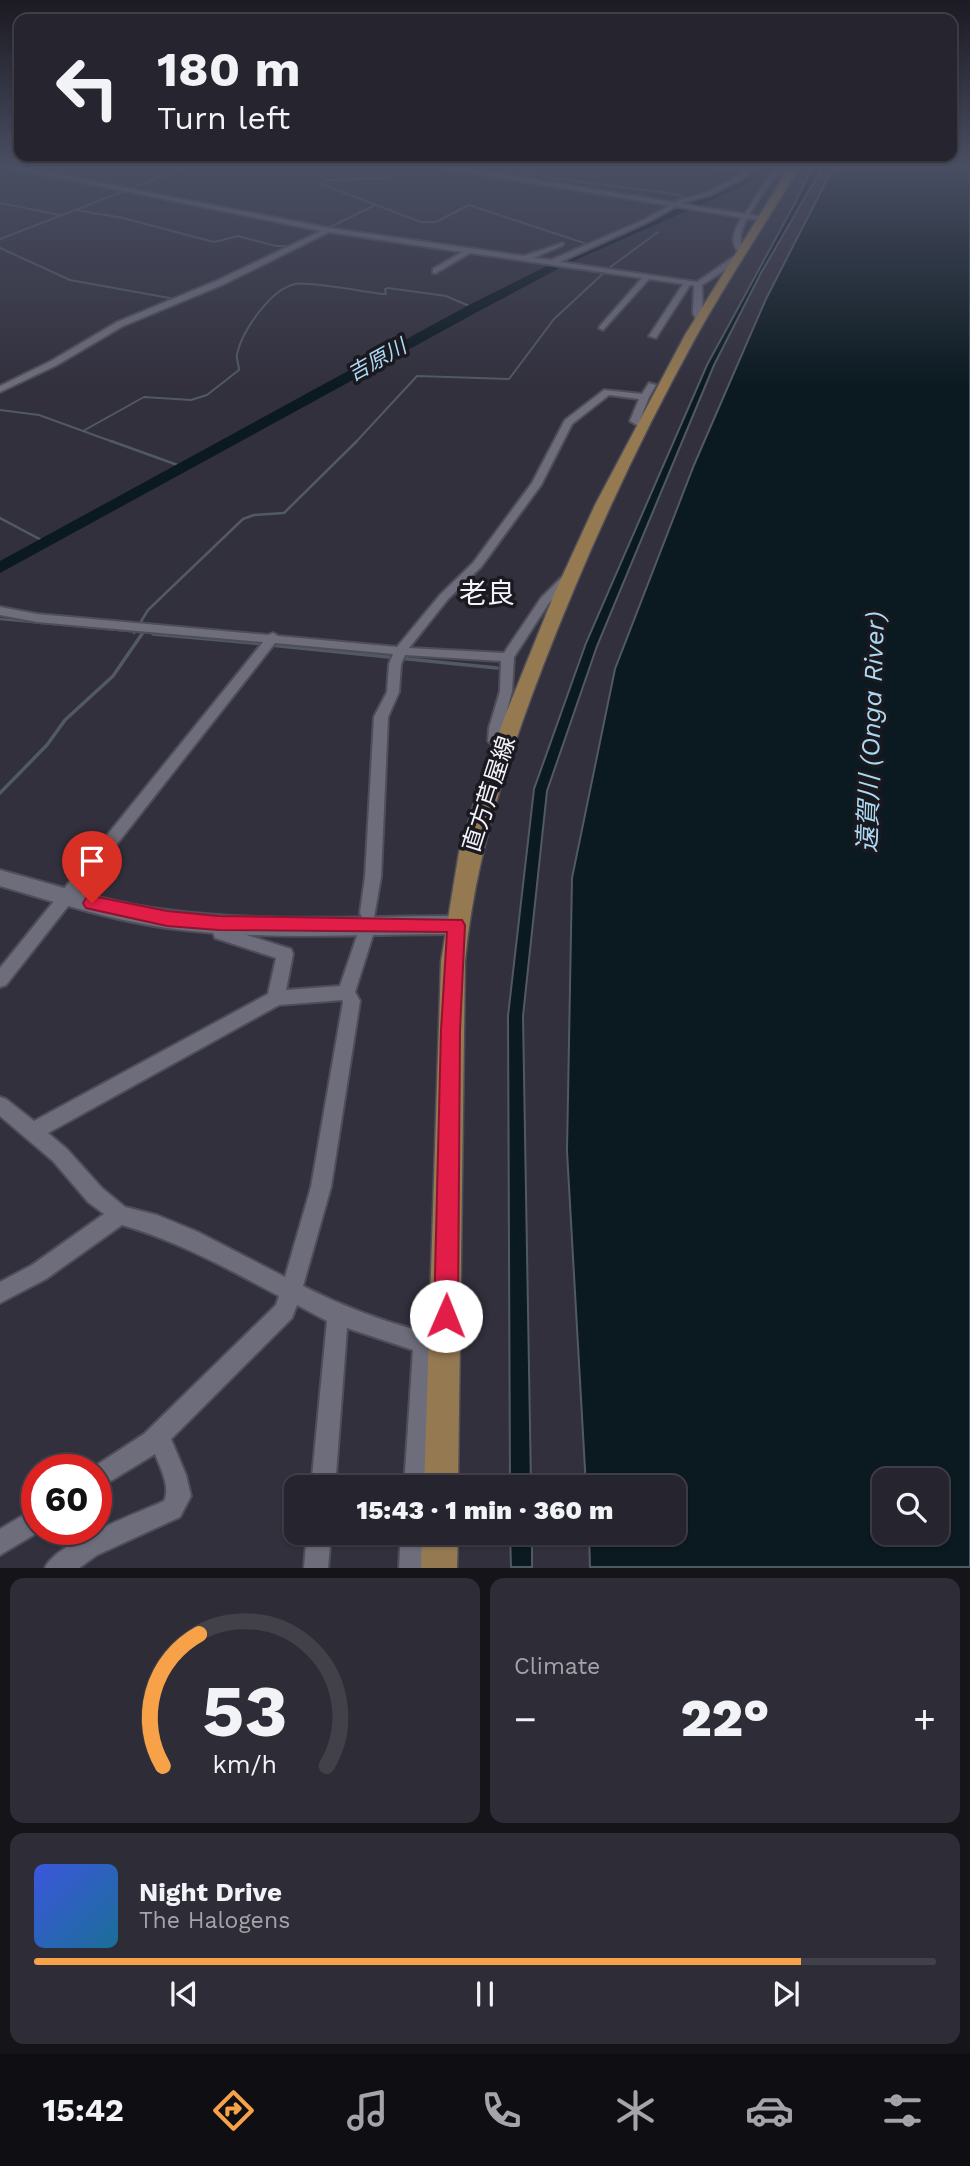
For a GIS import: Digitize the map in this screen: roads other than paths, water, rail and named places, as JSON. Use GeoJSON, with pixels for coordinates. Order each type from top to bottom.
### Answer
{"type":"FeatureCollection","features":[{"type":"Feature","properties":{"kind":"main road","name":"直方芦屋線"},"geometry":{"type":"LineString","coordinates":[[440,1475],[435,1343],[450,1030],[456,925],[472,837],[503,746],[573,572],[643,425],[700,320],[740,255],[744,241]]}},
{"type":"Feature","properties":{"kind":"main road"},"geometry":{"type":"LineString","coordinates":[[439,1567],[440,1545]]}},
{"type":"Feature","properties":{"kind":"street"},"geometry":{"type":"LineString","coordinates":[[0,389],[54,363],[120,324],[219,283],[305,241]]}},
{"type":"Feature","properties":{"kind":"street"},"geometry":{"type":"LineString","coordinates":[[402,241],[698,284],[740,255]]}},
{"type":"Feature","properties":{"kind":"street"},"geometry":{"type":"LineString","coordinates":[[551,262],[598,241]]}},
{"type":"Feature","properties":{"kind":"street"},"geometry":{"type":"LineString","coordinates":[[525,259],[559,243],[580,249]]}},
{"type":"Feature","properties":{"kind":"street"},"geometry":{"type":"LineString","coordinates":[[436,271],[468,251]]}},
{"type":"Feature","properties":{"kind":"street"},"geometry":{"type":"LineString","coordinates":[[603,328],[648,276]]}},
{"type":"Feature","properties":{"kind":"street"},"geometry":{"type":"LineString","coordinates":[[653,336],[688,282]]}},
{"type":"Feature","properties":{"kind":"street"},"geometry":{"type":"LineString","coordinates":[[698,284],[696,313],[700,320]]}},
{"type":"Feature","properties":{"kind":"street"},"geometry":{"type":"LineString","coordinates":[[643,425],[635,421],[644,397],[652,385]]}},
{"type":"Feature","properties":{"kind":"street"},"geometry":{"type":"LineString","coordinates":[[368,913],[373,877],[381,717],[393,692],[396,664],[401,650],[444,597],[477,565],[537,483],[568,422],[607,392],[644,397]]}},
{"type":"Feature","properties":{"kind":"street"},"geometry":{"type":"LineString","coordinates":[[503,746],[495,741],[494,732],[506,692],[508,657],[542,604],[564,578],[573,572]]}},
{"type":"Feature","properties":{"kind":"street"},"geometry":{"type":"LineString","coordinates":[[0,611],[37,618],[508,657]]}},
{"type":"Feature","properties":{"kind":"street"},"geometry":{"type":"LineString","coordinates":[[0,980],[273,637]]}},
{"type":"Feature","properties":{"kind":"street"},"geometry":{"type":"LineString","coordinates":[[0,878],[167,919],[218,923],[456,925]]}},
{"type":"Feature","properties":{"kind":"street"},"geometry":{"type":"LineString","coordinates":[[218,923],[221,933],[285,954],[276,998]]}},
{"type":"Feature","properties":{"kind":"street"},"geometry":{"type":"LineString","coordinates":[[345,993],[365,935]]}},
{"type":"Feature","properties":{"kind":"street"},"geometry":{"type":"LineString","coordinates":[[32,1132],[276,998],[345,993]]}},
{"type":"Feature","properties":{"kind":"street"},"geometry":{"type":"LineString","coordinates":[[112,1468],[158,1436],[285,1311],[321,1186],[352,1001],[345,993]]}},
{"type":"Feature","properties":{"kind":"street"},"geometry":{"type":"LineString","coordinates":[[0,1105],[60,1155],[95,1195],[120,1215],[191,1239],[338,1315],[435,1343],[418,1475]]}},
{"type":"Feature","properties":{"kind":"street"},"geometry":{"type":"LineString","coordinates":[[0,1293],[39,1272],[120,1215]]}},
{"type":"Feature","properties":{"kind":"street"},"geometry":{"type":"LineString","coordinates":[[324,1475],[338,1315]]}},
{"type":"Feature","properties":{"kind":"street"},"geometry":{"type":"LineString","coordinates":[[57,1567],[89,1547],[172,1509],[179,1496],[175,1475],[158,1436]]}},
{"type":"Feature","properties":{"kind":"street"},"geometry":{"type":"LineString","coordinates":[[0,1543],[21,1529]]}},
{"type":"Feature","properties":{"kind":"street"},"geometry":{"type":"LineString","coordinates":[[316,1567],[318,1545]]}},
{"type":"Feature","properties":{"kind":"street"},"geometry":{"type":"LineString","coordinates":[[411,1567],[412,1545]]}},
{"type":"Feature","properties":{"kind":"water"},"geometry":{"type":"Polygon","coordinates":[[[774,241],[779,241],[714,365],[597,646],[547,791],[523,1016],[531,1475],[510,1475],[508,1016],[534,789],[586,643],[707,365],[774,241]]]}},
{"type":"Feature","properties":{"kind":"water","name":"遠賀川 (Onga River)"},"geometry":{"type":"Polygon","coordinates":[[[796,241],[970,241],[970,1567],[590,1567],[589,1545],[686,1545],[686,1475],[585,1475],[567,1151],[572,878],[615,669],[694,465],[766,299],[796,241]]]}},
{"type":"Feature","properties":{"kind":"water"},"geometry":{"type":"Polygon","coordinates":[[[510,1545],[532,1545],[532,1567],[511,1567],[510,1545]]]}},
{"type":"Feature","properties":{"kind":"waterway"},"geometry":{"type":"LineString","coordinates":[[211,241],[217,241]]}},
{"type":"Feature","properties":{"kind":"waterway"},"geometry":{"type":"LineString","coordinates":[[258,241],[276,246],[291,246]]}},
{"type":"Feature","properties":{"kind":"waterway"},"geometry":{"type":"LineString","coordinates":[[578,241],[587,244]]}},
{"type":"Feature","properties":{"kind":"waterway","name":"吉原川"},"geometry":{"type":"LineString","coordinates":[[0,568],[474,308],[610,241]]}},
{"type":"Feature","properties":{"kind":"waterway"},"geometry":{"type":"LineString","coordinates":[[355,443],[417,376],[509,379],[554,319],[609,268],[646,241]]}},
{"type":"Feature","properties":{"kind":"waterway"},"geometry":{"type":"LineString","coordinates":[[0,248],[70,280],[175,299],[173,300]]}},
{"type":"Feature","properties":{"kind":"waterway"},"geometry":{"type":"LineString","coordinates":[[83,431],[144,397],[191,400],[207,395],[239,370],[237,356],[240,345],[259,312],[277,294],[295,284],[324,285],[382,294],[386,294],[385,289],[388,288],[446,296],[474,308]]}},
{"type":"Feature","properties":{"kind":"waterway"},"geometry":{"type":"LineString","coordinates":[[0,410],[39,415],[83,431]]}},
{"type":"Feature","properties":{"kind":"waterway"},"geometry":{"type":"LineString","coordinates":[[83,431],[116,443]]}},
{"type":"Feature","properties":{"kind":"waterway"},"geometry":{"type":"LineString","coordinates":[[111,441],[183,467]]}},
{"type":"Feature","properties":{"kind":"waterway"},"geometry":{"type":"LineString","coordinates":[[135,632],[148,610],[243,519],[254,515],[284,513],[355,443]]}},
{"type":"Feature","properties":{"kind":"waterway"},"geometry":{"type":"LineString","coordinates":[[0,518],[47,543]]}},
{"type":"Feature","properties":{"kind":"waterway"},"geometry":{"type":"LineString","coordinates":[[0,619],[135,632]]}},
{"type":"Feature","properties":{"kind":"waterway"},"geometry":{"type":"LineString","coordinates":[[135,632],[172,635]]}},
{"type":"Feature","properties":{"kind":"waterway"},"geometry":{"type":"LineString","coordinates":[[0,793],[47,745],[65,720],[113,676],[142,634]]}},
{"type":"Feature","properties":{"kind":"waterway"},"geometry":{"type":"LineString","coordinates":[[153,634],[263,644]]}},
{"type":"Feature","properties":{"kind":"waterway"},"geometry":{"type":"LineString","coordinates":[[270,645],[497,668]]}},
{"type":"Feature","properties":{"kind":"district","name":"老良"},"geometry":{"type":"Point","coordinates":[487,593]}}]}
